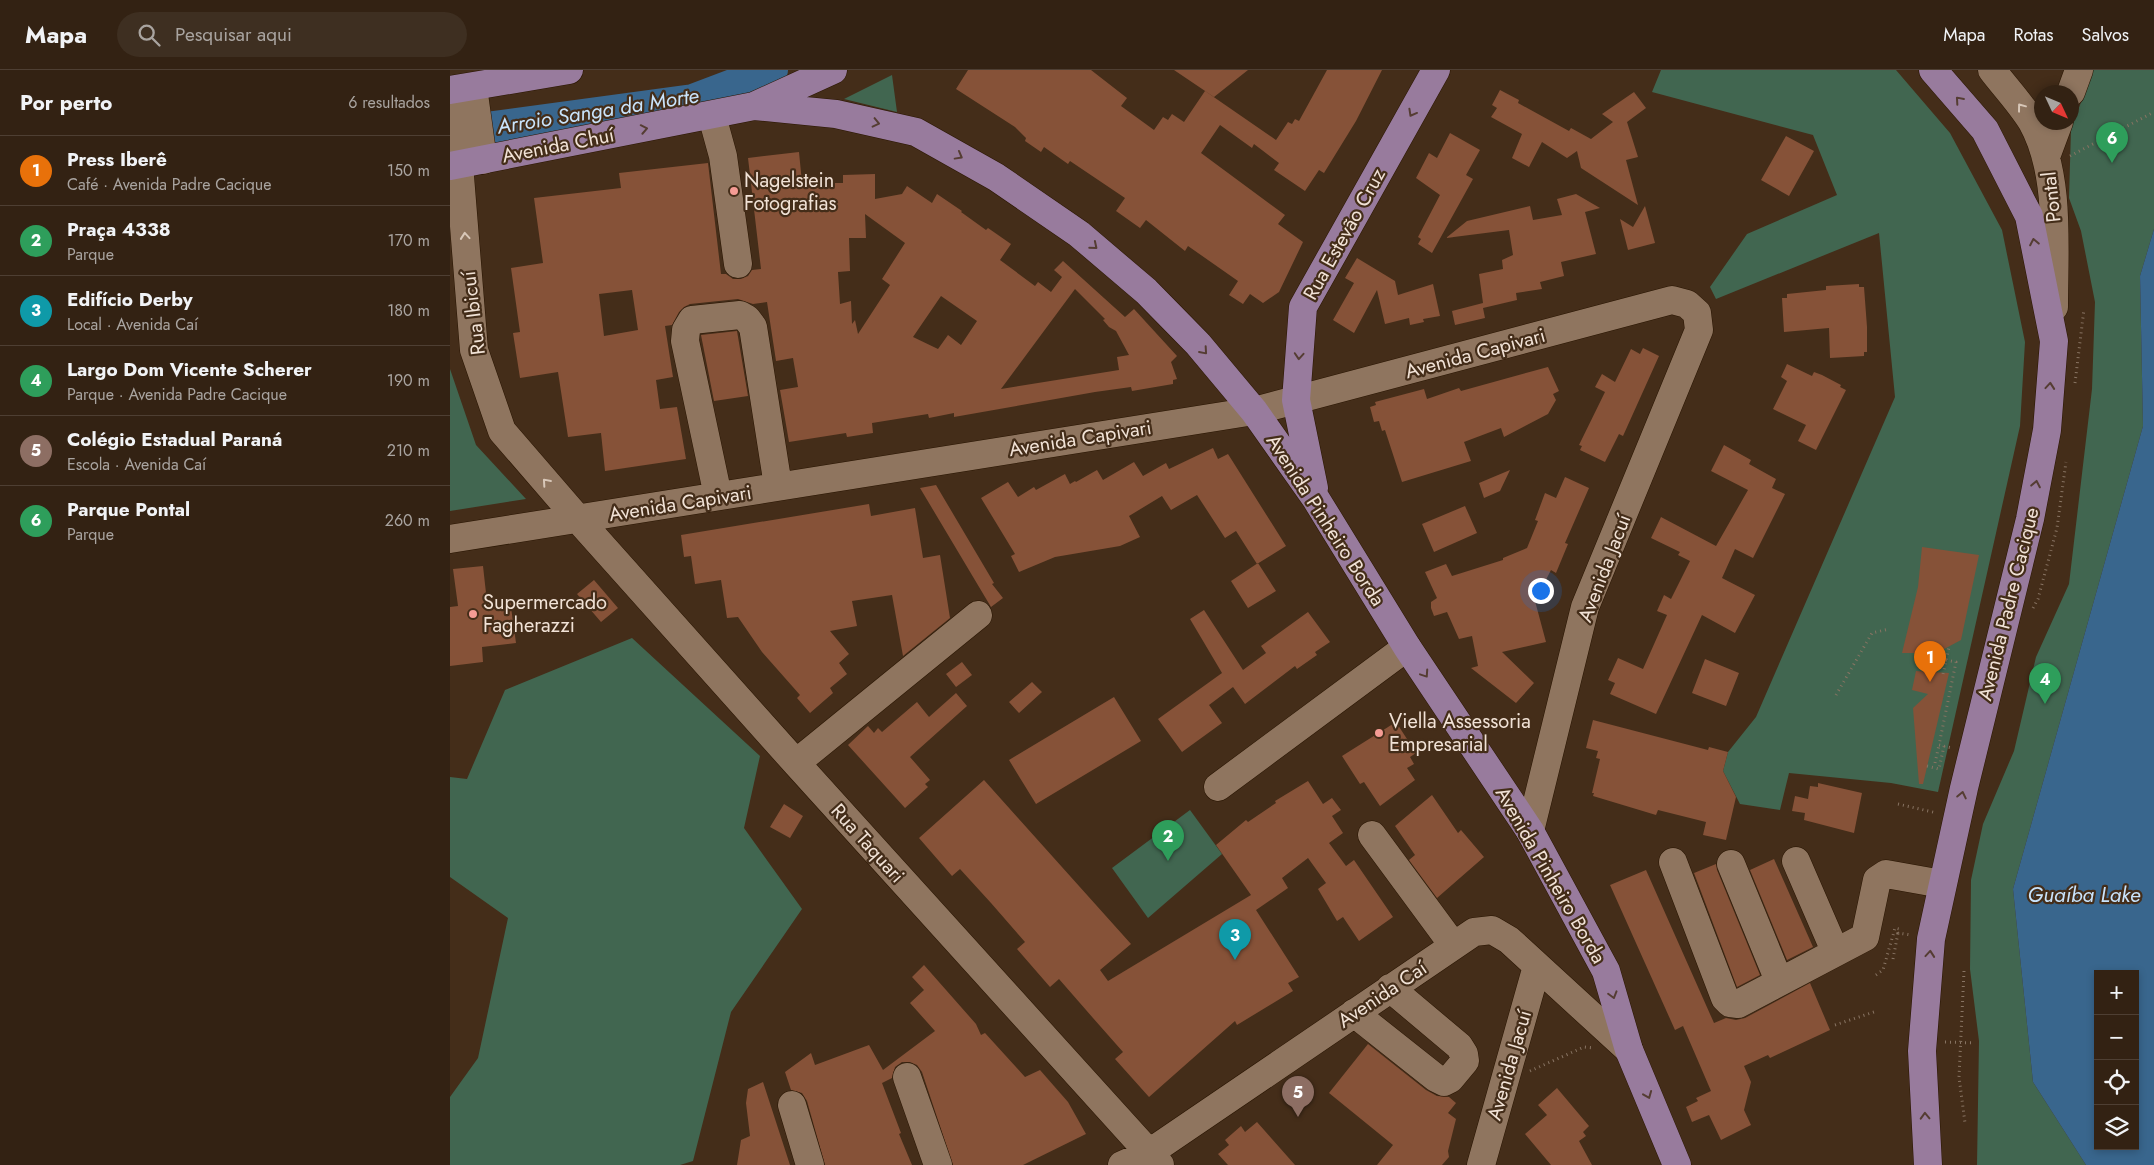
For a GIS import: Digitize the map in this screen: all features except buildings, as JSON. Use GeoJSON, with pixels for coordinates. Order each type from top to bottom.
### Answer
{"type":"FeatureCollection","features":[{"type":"Feature","properties":{"kind":"main road"},"geometry":{"type":"LineString","coordinates":[[754,106],[834,70]]}},
{"type":"Feature","properties":{"kind":"main road","name":"Rua Estevão Cruz"},"geometry":{"type":"LineString","coordinates":[[1316,499],[1296,400],[1303,307],[1436,70]]}},
{"type":"Feature","properties":{"kind":"main road","name":"Avenida Padre Cacique"},"geometry":{"type":"LineString","coordinates":[[1928,1165],[1922,1051],[1931,939],[1972,752],[2030,518],[2046,430],[2054,341],[2029,216],[1985,130],[1933,70]]}},
{"type":"Feature","properties":{"kind":"main road"},"geometry":{"type":"LineString","coordinates":[[461,89],[510,75],[558,71]]}},
{"type":"Feature","properties":{"kind":"main road","name":"Avenida Chuí"},"geometry":{"type":"LineString","coordinates":[[463,140],[712,116],[754,106]]}},
{"type":"Feature","properties":{"kind":"main road","name":"Avenida Pinheiro Borda"},"geometry":{"type":"LineString","coordinates":[[754,106],[836,114],[916,132],[996,177],[1079,234],[1146,291],[1198,344],[1254,411],[1316,499],[1407,647],[1530,831],[1606,972],[1629,1050],[1677,1165]]}},
{"type":"Feature","properties":{"kind":"street","name":"Pontal"},"geometry":{"type":"LineString","coordinates":[[1992,70],[2032,122],[2056,158],[2054,341]]}},
{"type":"Feature","properties":{"kind":"street"},"geometry":{"type":"LineString","coordinates":[[2074,85],[2079,70]]}},
{"type":"Feature","properties":{"kind":"street","name":"Rua Ibicuí"},"geometry":{"type":"LineString","coordinates":[[461,89],[474,350],[502,432],[578,519]]}},
{"type":"Feature","properties":{"kind":"street"},"geometry":{"type":"LineString","coordinates":[[712,116],[724,156],[738,264]]}},
{"type":"Feature","properties":{"kind":"street"},"geometry":{"type":"LineString","coordinates":[[2056,158],[2059,130]]}},
{"type":"Feature","properties":{"kind":"street","name":"Avenida Capivari"},"geometry":{"type":"LineString","coordinates":[[450,539],[1254,411],[1672,300],[1687,304],[1697,313]]}},
{"type":"Feature","properties":{"kind":"street","name":"Avenida Jacuí"},"geometry":{"type":"LineString","coordinates":[[1530,831],[1585,607],[1699,330],[1697,313]]}},
{"type":"Feature","properties":{"kind":"street"},"geometry":{"type":"LineString","coordinates":[[718,496],[685,341],[686,330],[692,320],[740,314],[747,318],[753,327],[778,486]]}},
{"type":"Feature","properties":{"kind":"street","name":"Rua Taquari"},"geometry":{"type":"LineString","coordinates":[[578,519],[1155,1159]]}},
{"type":"Feature","properties":{"kind":"street"},"geometry":{"type":"LineString","coordinates":[[796,763],[978,616]]}},
{"type":"Feature","properties":{"kind":"street"},"geometry":{"type":"LineString","coordinates":[[1218,786],[1407,647]]}},
{"type":"Feature","properties":{"kind":"street"},"geometry":{"type":"LineString","coordinates":[[1372,835],[1453,945]]}},
{"type":"Feature","properties":{"kind":"street"},"geometry":{"type":"LineString","coordinates":[[1796,861],[1835,952]]}},
{"type":"Feature","properties":{"kind":"street"},"geometry":{"type":"LineString","coordinates":[[1674,862],[1725,998],[1730,1003],[1738,1004],[1864,937],[1877,880],[1880,876],[1886,874],[1942,884]]}},
{"type":"Feature","properties":{"kind":"street"},"geometry":{"type":"LineString","coordinates":[[1731,864],[1779,981]]}},
{"type":"Feature","properties":{"kind":"street","name":"Avenida Caí"},"geometry":{"type":"LineString","coordinates":[[1122,1165],[1155,1159],[1354,1013],[1474,932],[1492,930],[1509,940],[1629,1050]]}},
{"type":"Feature","properties":{"kind":"street","name":"Avenida Jacuí"},"geometry":{"type":"LineString","coordinates":[[1480,1165],[1537,966]]}},
{"type":"Feature","properties":{"kind":"street"},"geometry":{"type":"LineString","coordinates":[[1354,1013],[1436,1078],[1444,1082],[1450,1079],[1465,1061],[1464,1054],[1459,1046],[1390,988]]}},
{"type":"Feature","properties":{"kind":"street"},"geometry":{"type":"LineString","coordinates":[[907,1077],[938,1165]]}},
{"type":"Feature","properties":{"kind":"street"},"geometry":{"type":"LineString","coordinates":[[792,1105],[810,1165]]}},
{"type":"Feature","properties":{"kind":"path"},"geometry":{"type":"LineString","coordinates":[[2056,158],[2154,112]]}},
{"type":"Feature","properties":{"kind":"path"},"geometry":{"type":"LineString","coordinates":[[1836,695],[1872,633],[1889,629]]}},
{"type":"Feature","properties":{"kind":"path"},"geometry":{"type":"LineString","coordinates":[[1943,674],[1949,647]]}},
{"type":"Feature","properties":{"kind":"path"},"geometry":{"type":"LineString","coordinates":[[1935,762],[1956,662],[1946,660]]}},
{"type":"Feature","properties":{"kind":"path"},"geometry":{"type":"LineString","coordinates":[[1938,745],[1972,752]]}},
{"type":"Feature","properties":{"kind":"path"},"geometry":{"type":"LineString","coordinates":[[1927,766],[1939,769],[1944,746]]}},
{"type":"Feature","properties":{"kind":"path"},"geometry":{"type":"LineString","coordinates":[[1898,804],[1957,817]]}},
{"type":"Feature","properties":{"kind":"path"},"geometry":{"type":"LineString","coordinates":[[1876,975],[1883,970],[1894,928],[1899,929],[1893,959]]}},
{"type":"Feature","properties":{"kind":"path"},"geometry":{"type":"LineString","coordinates":[[1898,933],[1931,939]]}},
{"type":"Feature","properties":{"kind":"path"},"geometry":{"type":"LineString","coordinates":[[1964,971],[1959,1076],[1965,1122]]}},
{"type":"Feature","properties":{"kind":"path"},"geometry":{"type":"LineString","coordinates":[[1835,1024],[1877,1011]]}},
{"type":"Feature","properties":{"kind":"path"},"geometry":{"type":"LineString","coordinates":[[1944,1042],[1974,1043]]}},
{"type":"Feature","properties":{"kind":"path"},"geometry":{"type":"LineString","coordinates":[[1504,1082],[1584,1047],[1629,1050]]}},
{"type":"Feature","properties":{"kind":"green space"},"geometry":{"type":"Polygon","coordinates":[[[1661,70],[1896,70],[1950,133],[2002,230],[2025,342],[2020,426],[1938,792],[1891,783],[1789,773],[1780,810],[1740,804],[1723,771],[1728,752],[1756,717],[1895,397],[1879,233],[1716,299],[1710,287],[1747,234],[1837,195],[1813,135],[1652,92],[1661,70]]]}},
{"type":"Feature","properties":{"kind":"green space"},"geometry":{"type":"Polygon","coordinates":[[[2093,70],[2154,70],[2154,229],[2140,276],[2143,426],[2013,889],[2033,1082],[2086,1165],[1977,1165],[1979,1041],[1970,969],[1971,880],[1983,824],[2014,751],[2036,657],[2069,584],[2092,389],[2095,302],[2081,231],[2069,198],[2071,130],[2079,130],[2079,108],[2093,70]]]}},
{"type":"Feature","properties":{"kind":"green space"},"geometry":{"type":"Polygon","coordinates":[[[892,75],[897,112],[844,99],[892,75]]]}},
{"type":"Feature","properties":{"kind":"green space"},"geometry":{"type":"Polygon","coordinates":[[[450,369],[476,445],[526,499],[450,511],[450,369]]]}},
{"type":"Feature","properties":{"kind":"green space"},"geometry":{"type":"Polygon","coordinates":[[[632,638],[760,756],[744,828],[802,909],[731,1012],[693,1161],[680,1165],[450,1165],[450,1097],[478,1058],[508,918],[450,877],[450,777],[467,779],[505,690],[632,638]]]}},
{"type":"Feature","properties":{"kind":"green space"},"geometry":{"type":"Polygon","coordinates":[[[1190,810],[1222,854],[1148,918],[1112,868],[1190,810]]]}},
{"type":"Feature","properties":{"kind":"water","name":"Guaíba Lake"},"geometry":{"type":"Polygon","coordinates":[[[2154,229],[2154,1165],[2086,1165],[2033,1082],[2013,889],[2143,426],[2140,276],[2154,229]]]}},
{"type":"Feature","properties":{"kind":"waterway","name":"Arroio Sanga da Morte"},"geometry":{"type":"LineString","coordinates":[[450,133],[693,100],[772,70]]}},
{"type":"Feature","properties":{"kind":"place","name":"Parque Pontal"},"geometry":{"type":"Point","coordinates":[2112,163]}},
{"type":"Feature","properties":{"kind":"place","name":"Nagelstein Fotografias"},"geometry":{"type":"Point","coordinates":[734,191]}},
{"type":"Feature","properties":{"kind":"place","name":"Supermercado Fagherazzi"},"geometry":{"type":"Point","coordinates":[473,614]}},
{"type":"Feature","properties":{"kind":"place","name":"Press Iberê"},"geometry":{"type":"Point","coordinates":[1930,682]}},
{"type":"Feature","properties":{"kind":"place","name":"Largo Dom Vicente Scherer"},"geometry":{"type":"Point","coordinates":[2045,704]}},
{"type":"Feature","properties":{"kind":"place","name":"Viella Assessoria Empresarial"},"geometry":{"type":"Point","coordinates":[1379,733]}},
{"type":"Feature","properties":{"kind":"place","name":"Praça 4338"},"geometry":{"type":"Point","coordinates":[1168,861]}},
{"type":"Feature","properties":{"kind":"place","name":"Edifício Derby"},"geometry":{"type":"Point","coordinates":[1235,960]}},
{"type":"Feature","properties":{"kind":"place","name":"Colégio Estadual Paraná"},"geometry":{"type":"Point","coordinates":[1298,1117]}}]}
